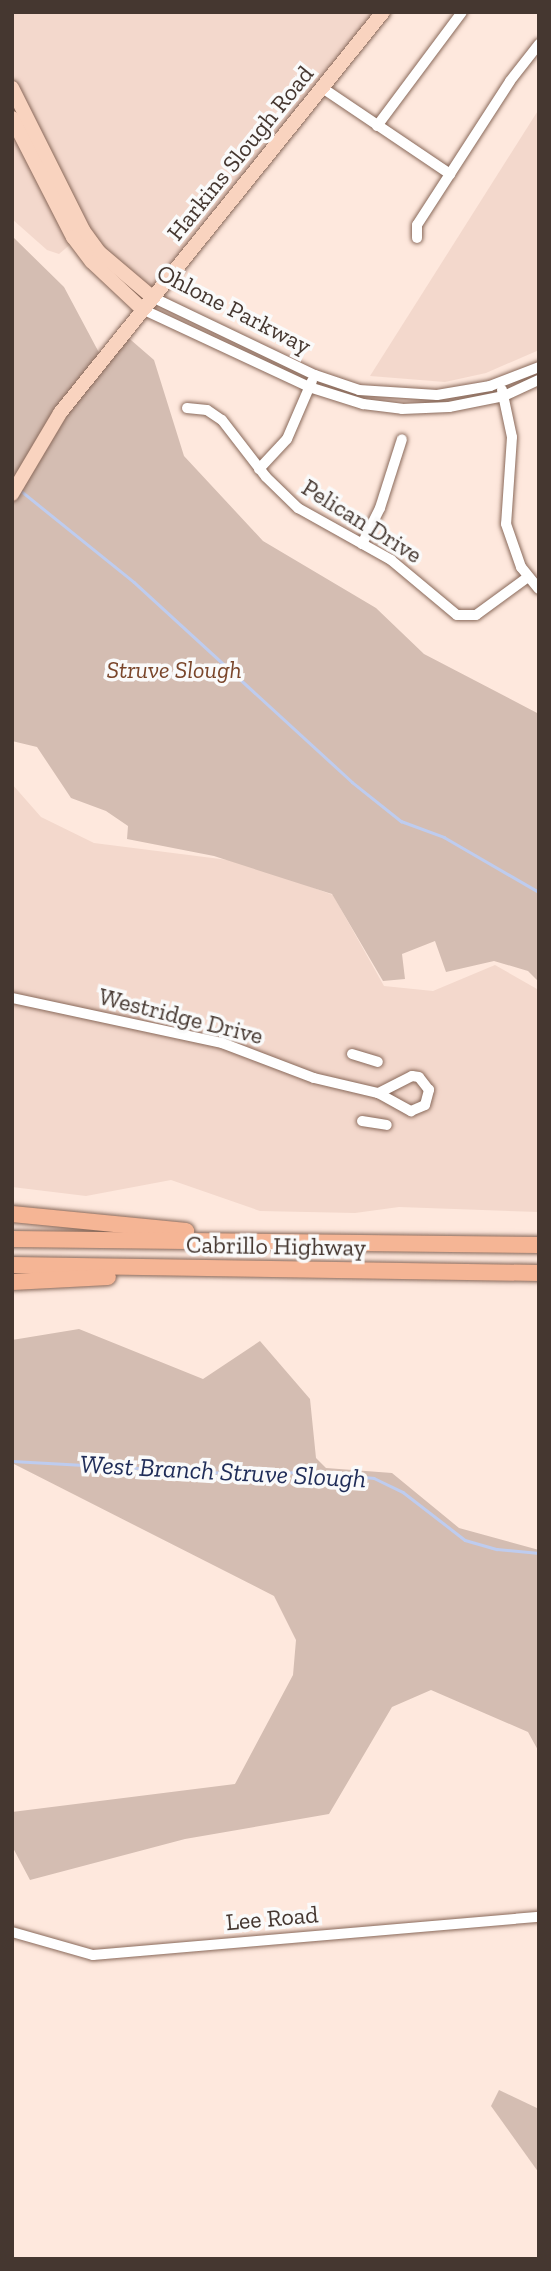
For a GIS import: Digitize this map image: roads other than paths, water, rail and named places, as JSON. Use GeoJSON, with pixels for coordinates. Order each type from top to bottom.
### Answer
{"type":"FeatureCollection","features":[{"type":"Feature","properties":{"kind":"highway"},"geometry":{"type":"LineString","coordinates":[[12,1214],[268,1242]]}},
{"type":"Feature","properties":{"kind":"highway","name":"Cabrillo Highway"},"geometry":{"type":"LineString","coordinates":[[12,1238],[539,1245]]}},
{"type":"Feature","properties":{"kind":"highway","name":"Cabrillo Highway"},"geometry":{"type":"LineString","coordinates":[[12,1265],[539,1273]]}},
{"type":"Feature","properties":{"kind":"highway"},"geometry":{"type":"LineString","coordinates":[[12,1282],[172,1276],[230,1268]]}},
{"type":"Feature","properties":{"kind":"main road","name":"Harkins Slough Road"},"geometry":{"type":"LineString","coordinates":[[12,494],[60,413],[383,12]]}},
{"type":"Feature","properties":{"kind":"main road","name":"Ohlone Parkway"},"geometry":{"type":"LineString","coordinates":[[12,88],[83,230],[99,252],[152,297]]}},
{"type":"Feature","properties":{"kind":"main road","name":"Ohlone Parkway"},"geometry":{"type":"LineString","coordinates":[[12,118],[74,237],[92,262],[142,309]]}},
{"type":"Feature","properties":{"kind":"street"},"geometry":{"type":"LineString","coordinates":[[377,126],[462,12]]}},
{"type":"Feature","properties":{"kind":"street"},"geometry":{"type":"LineString","coordinates":[[416,238],[417,225],[520,66],[539,44]]}},
{"type":"Feature","properties":{"kind":"street"},"geometry":{"type":"LineString","coordinates":[[321,88],[450,174]]}},
{"type":"Feature","properties":{"kind":"street","name":"Ohlone Parkway"},"geometry":{"type":"LineString","coordinates":[[152,297],[315,375],[394,395],[437,395],[500,383],[539,367]]}},
{"type":"Feature","properties":{"kind":"street","name":"Ohlone Parkway"},"geometry":{"type":"LineString","coordinates":[[142,309],[309,387],[347,401],[402,409],[449,407],[504,396],[539,380]]}},
{"type":"Feature","properties":{"kind":"street"},"geometry":{"type":"LineString","coordinates":[[260,469],[287,439],[315,375]]}},
{"type":"Feature","properties":{"kind":"street"},"geometry":{"type":"LineString","coordinates":[[500,383],[513,447],[505,495],[506,524],[528,577],[539,589]]}},
{"type":"Feature","properties":{"kind":"street","name":"Pelican Drive"},"geometry":{"type":"LineString","coordinates":[[187,408],[207,410],[222,420],[260,469],[298,508],[404,569],[460,617],[476,615],[528,577]]}},
{"type":"Feature","properties":{"kind":"street"},"geometry":{"type":"LineString","coordinates":[[362,544],[380,508],[402,439]]}},
{"type":"Feature","properties":{"kind":"street","name":"Westridge Drive"},"geometry":{"type":"LineString","coordinates":[[12,998],[222,1043],[314,1079],[378,1093],[411,1111],[425,1105],[429,1090],[419,1077],[412,1076],[378,1093]]}},
{"type":"Feature","properties":{"kind":"street"},"geometry":{"type":"LineString","coordinates":[[352,1054],[378,1062]]}},
{"type":"Feature","properties":{"kind":"street"},"geometry":{"type":"LineString","coordinates":[[362,1121],[387,1125]]}},
{"type":"Feature","properties":{"kind":"street","name":"Lee Road"},"geometry":{"type":"LineString","coordinates":[[12,1933],[93,1955],[539,1917]]}},
{"type":"Feature","properties":{"kind":"waterway","name":"Struve Slough"},"geometry":{"type":"LineString","coordinates":[[20,490],[134,582],[352,782],[401,821],[444,837],[539,892]]}},
{"type":"Feature","properties":{"kind":"waterway","name":"West Branch Struve Slough"},"geometry":{"type":"LineString","coordinates":[[12,1461],[224,1473],[317,1472],[374,1478],[403,1492],[465,1540],[497,1549],[539,1553]]}}]}
